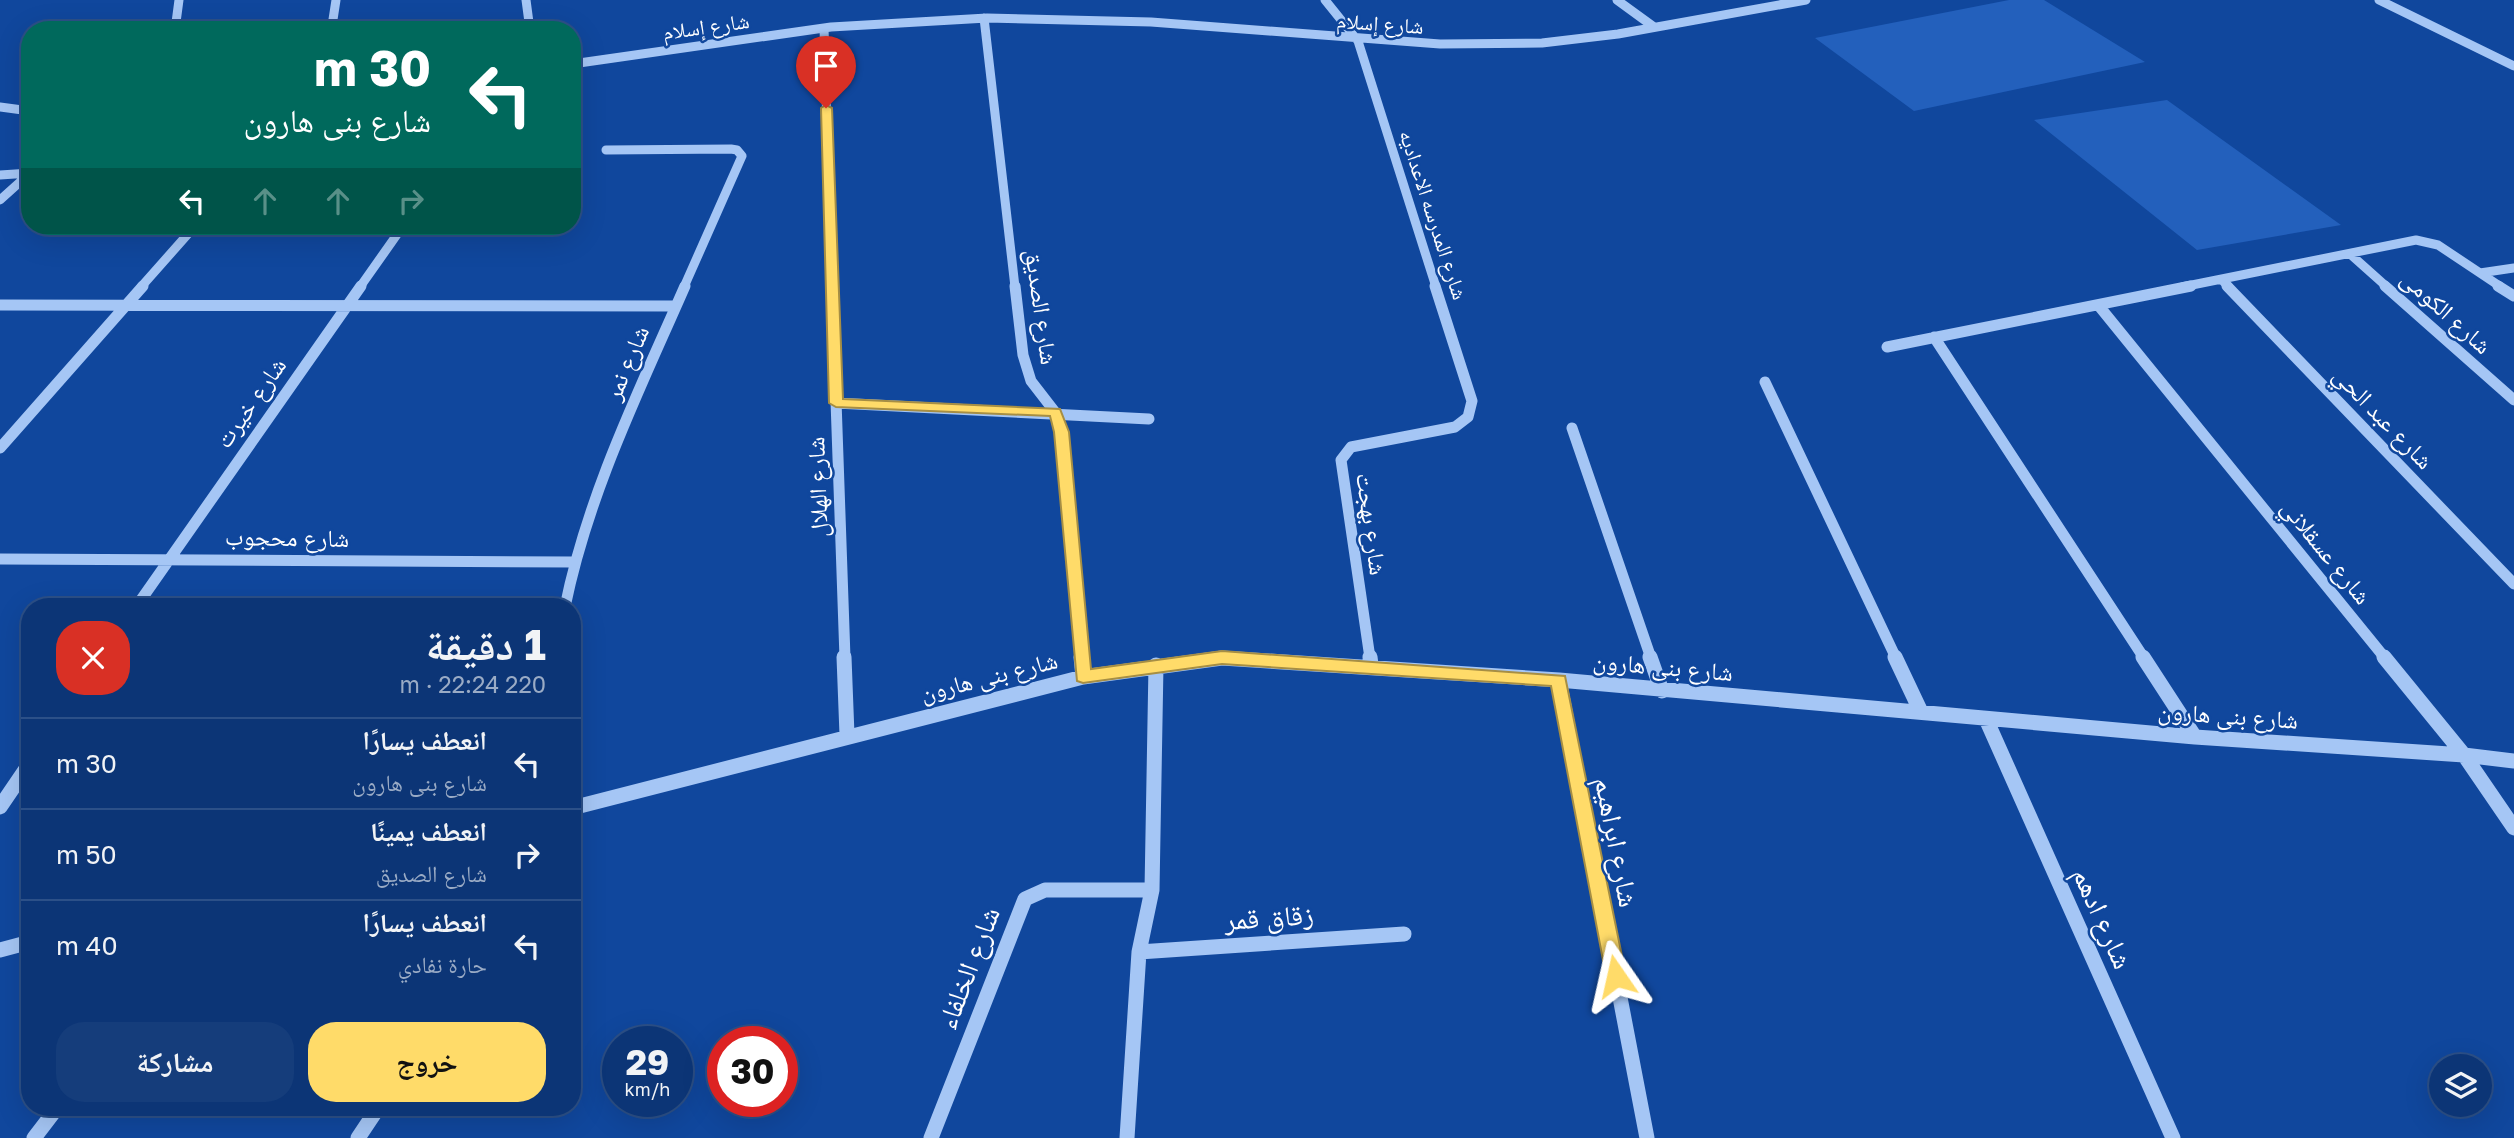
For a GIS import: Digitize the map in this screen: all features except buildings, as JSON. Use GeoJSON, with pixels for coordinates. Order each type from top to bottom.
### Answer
{"type":"FeatureCollection","features":[{"type":"Feature","properties":{"kind":"street"},"geometry":{"type":"LineString","coordinates":[[176,21],[179,0]]}},
{"type":"Feature","properties":{"kind":"street"},"geometry":{"type":"LineString","coordinates":[[333,21],[336,0]]}},
{"type":"Feature","properties":{"kind":"street"},"geometry":{"type":"LineString","coordinates":[[526,0],[529,21]]}},
{"type":"Feature","properties":{"kind":"street"},"geometry":{"type":"LineString","coordinates":[[1325,0],[1358,41]]}},
{"type":"Feature","properties":{"kind":"street"},"geometry":{"type":"LineString","coordinates":[[1617,0],[1654,27]]}},
{"type":"Feature","properties":{"kind":"street"},"geometry":{"type":"LineString","coordinates":[[1754,0],[1765,7]]}},
{"type":"Feature","properties":{"kind":"street","name":"شارع إسلام"},"geometry":{"type":"LineString","coordinates":[[581,63],[824,28],[984,18],[1164,23],[1358,41],[1508,45],[1584,39],[1806,0]]}},
{"type":"Feature","properties":{"kind":"street"},"geometry":{"type":"LineString","coordinates":[[2379,0],[2514,66]]}},
{"type":"Feature","properties":{"kind":"street","name":"شارع الصديق"},"geometry":{"type":"LineString","coordinates":[[984,18],[1023,355],[1031,382],[1055,412],[1062,432],[1083,677]]}},
{"type":"Feature","properties":{"kind":"street","name":"شارع الهلال"},"geometry":{"type":"LineString","coordinates":[[824,28],[847,735]]}},
{"type":"Feature","properties":{"kind":"street","name":"شارع المدرسه الاعداديه"},"geometry":{"type":"LineString","coordinates":[[1358,41],[1472,401]]}},
{"type":"Feature","properties":{"kind":"street"},"geometry":{"type":"LineString","coordinates":[[0,107],[21,110]]}},
{"type":"Feature","properties":{"kind":"street","name":"شارع نمر"},"geometry":{"type":"LineString","coordinates":[[567,598],[574,562],[602,475],[742,156],[737,150],[731,149],[606,150]]}},
{"type":"Feature","properties":{"kind":"street"},"geometry":{"type":"LineString","coordinates":[[0,175],[21,174]]}},
{"type":"Feature","properties":{"kind":"street"},"geometry":{"type":"LineString","coordinates":[[0,200],[21,181]]}},
{"type":"Feature","properties":{"kind":"street"},"geometry":{"type":"LineString","coordinates":[[0,448],[187,235]]}},
{"type":"Feature","properties":{"kind":"street","name":"شارع خيرت"},"geometry":{"type":"LineString","coordinates":[[142,598],[396,235]]}},
{"type":"Feature","properties":{"kind":"street"},"geometry":{"type":"LineString","coordinates":[[1887,347],[2416,240],[2438,245],[2514,296]]}},
{"type":"Feature","properties":{"kind":"street","name":"شارع الكومى"},"geometry":{"type":"LineString","coordinates":[[2350,254],[2514,400]]}},
{"type":"Feature","properties":{"kind":"street"},"geometry":{"type":"LineString","coordinates":[[2480,273],[2514,268]]}},
{"type":"Feature","properties":{"kind":"street","name":"شارع عبد الحي"},"geometry":{"type":"LineString","coordinates":[[2222,280],[2514,584]]}},
{"type":"Feature","properties":{"kind":"street"},"geometry":{"type":"LineString","coordinates":[[0,305],[675,306]]}},
{"type":"Feature","properties":{"kind":"street","name":"شارع عسقلاني"},"geometry":{"type":"LineString","coordinates":[[2099,306],[2464,755],[2514,828]]}},
{"type":"Feature","properties":{"kind":"street"},"geometry":{"type":"LineString","coordinates":[[1934,338],[2195,737]]}},
{"type":"Feature","properties":{"kind":"street"},"geometry":{"type":"LineString","coordinates":[[1765,382],[1921,712]]}},
{"type":"Feature","properties":{"kind":"street","name":"شارع بهجت"},"geometry":{"type":"LineString","coordinates":[[1370,666],[1341,460],[1351,447],[1455,427],[1467,420],[1472,411],[1472,401]]}},
{"type":"Feature","properties":{"kind":"street"},"geometry":{"type":"LineString","coordinates":[[836,403],[1055,412],[1149,419]]}},
{"type":"Feature","properties":{"kind":"street"},"geometry":{"type":"LineString","coordinates":[[1572,428],[1662,691]]}},
{"type":"Feature","properties":{"kind":"street","name":"شارع محجوب"},"geometry":{"type":"LineString","coordinates":[[0,559],[574,562]]}},
{"type":"Feature","properties":{"kind":"street","name":"شارع بنى هارون"},"geometry":{"type":"LineString","coordinates":[[581,806],[847,735],[1083,677],[1222,657],[1559,680],[2195,737],[2464,755],[2514,761]]}},
{"type":"Feature","properties":{"kind":"street"},"geometry":{"type":"LineString","coordinates":[[1127,1138],[1139,952],[1152,890],[1156,665]]}},
{"type":"Feature","properties":{"kind":"street","name":"شارع ابراهيم"},"geometry":{"type":"LineString","coordinates":[[1559,680],[1647,1138]]}},
{"type":"Feature","properties":{"kind":"street","name":"شارع ادهم"},"geometry":{"type":"LineString","coordinates":[[1986,719],[2172,1138]]}},
{"type":"Feature","properties":{"kind":"street"},"geometry":{"type":"LineString","coordinates":[[0,807],[21,776]]}},
{"type":"Feature","properties":{"kind":"street","name":"شارع الخلفاء"},"geometry":{"type":"LineString","coordinates":[[930,1138],[1025,899],[1045,890],[1152,890]]}},
{"type":"Feature","properties":{"kind":"street","name":"زقاق قمر"},"geometry":{"type":"LineString","coordinates":[[1139,952],[1404,934]]}},
{"type":"Feature","properties":{"kind":"street"},"geometry":{"type":"LineString","coordinates":[[0,950],[21,944]]}},
{"type":"Feature","properties":{"kind":"street"},"geometry":{"type":"LineString","coordinates":[[34,1138],[51,1116]]}},
{"type":"Feature","properties":{"kind":"street"},"geometry":{"type":"LineString","coordinates":[[358,1138],[373,1116]]}},
{"type":"Feature","properties":{"kind":"shaded area"},"geometry":{"type":"Polygon","coordinates":[[[2009,0],[2044,0],[2145,62],[1914,111],[1815,38],[2009,0]]]}},
{"type":"Feature","properties":{"kind":"shaded area"},"geometry":{"type":"Polygon","coordinates":[[[2167,100],[2341,225],[2197,250],[2034,120],[2167,100]]]}},
{"type":"Feature","properties":{"kind":"route"},"geometry":{"type":"LineString","coordinates":[[826,108],[836,403],[1055,412],[1062,432],[1083,677],[1222,657],[1559,680],[1616,976]]}}]}
